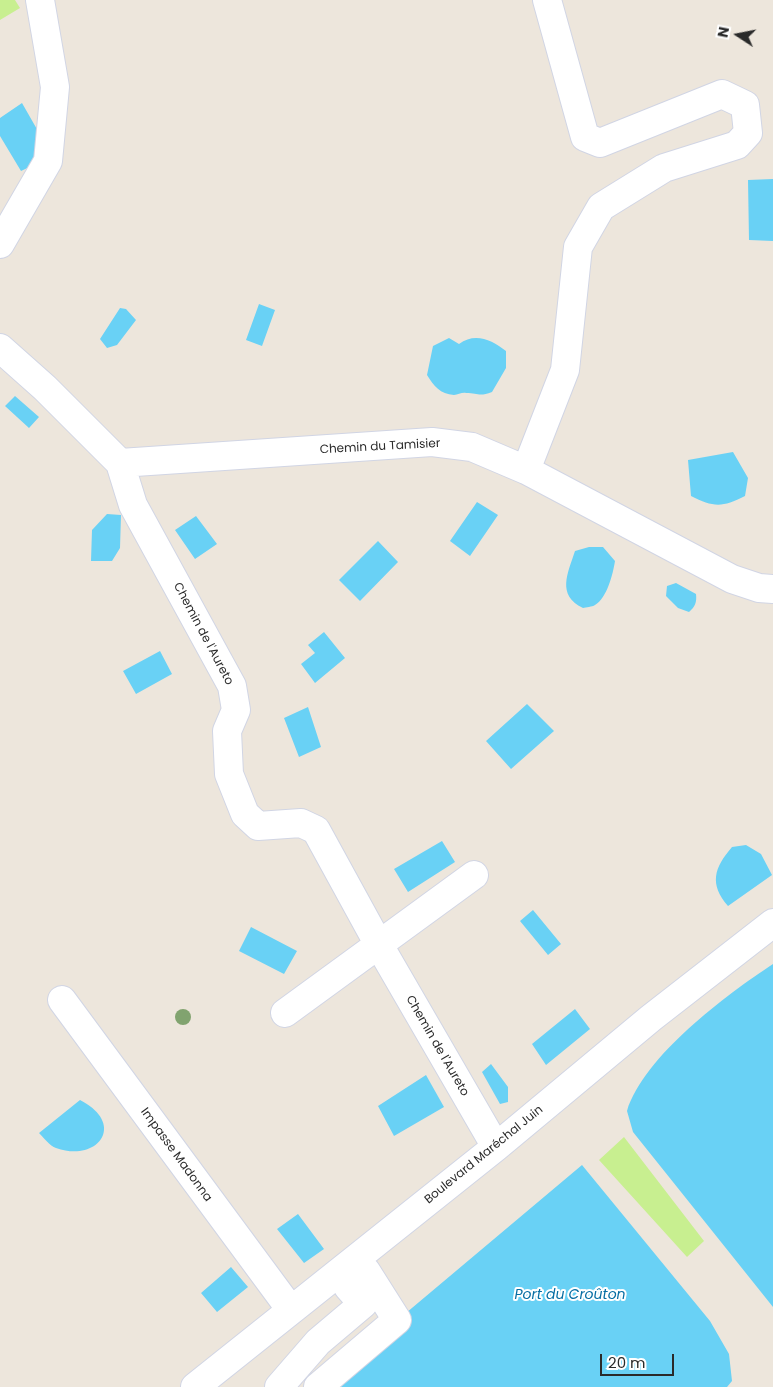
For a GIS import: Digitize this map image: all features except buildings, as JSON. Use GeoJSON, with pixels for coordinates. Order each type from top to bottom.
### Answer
{"type":"FeatureCollection","features":[{"type":"Feature","properties":{"kind":"street"},"geometry":{"type":"LineString","coordinates":[[0,244],[48,161],[55,87],[40,0]]}},
{"type":"Feature","properties":{"kind":"street"},"geometry":{"type":"LineString","coordinates":[[526,470],[565,370],[578,248],[601,207],[664,168],[737,145],[748,133],[746,104],[722,94],[600,143],[585,137],[547,0]]}},
{"type":"Feature","properties":{"kind":"street"},"geometry":{"type":"LineString","coordinates":[[0,348],[45,388],[120,463]]}},
{"type":"Feature","properties":{"kind":"street","name":"Chemin du Tamisier"},"geometry":{"type":"LineString","coordinates":[[120,463],[432,442],[472,447],[526,470],[732,579],[758,588],[773,589]]}},
{"type":"Feature","properties":{"kind":"street","name":"Chemin de l'Aureto"},"geometry":{"type":"LineString","coordinates":[[120,463],[133,505],[232,686],[236,710],[227,732],[229,774],[244,814],[258,826],[302,824],[316,830],[379,945],[496,1147]]}},
{"type":"Feature","properties":{"kind":"street"},"geometry":{"type":"LineString","coordinates":[[285,1014],[474,875]]}},
{"type":"Feature","properties":{"kind":"street","name":"Boulevard Maréchal Juin"},"geometry":{"type":"LineString","coordinates":[[195,1387],[496,1147],[658,1012],[773,923]]}},
{"type":"Feature","properties":{"kind":"street","name":"Impasse Madonna"},"geometry":{"type":"LineString","coordinates":[[62,1000],[291,1310]]}},
{"type":"Feature","properties":{"kind":"street"},"geometry":{"type":"LineString","coordinates":[[279,1387],[318,1342],[363,1304],[348,1287],[366,1271],[397,1320],[318,1387]]}},
{"type":"Feature","properties":{"kind":"green space"},"geometry":{"type":"Polygon","coordinates":[[[0,0],[15,0],[20,8],[0,20],[0,0]]]}},
{"type":"Feature","properties":{"kind":"green space"},"geometry":{"type":"Polygon","coordinates":[[[624,1137],[704,1241],[687,1257],[599,1160],[624,1137]]]}},
{"type":"Feature","properties":{"kind":"water"},"geometry":{"type":"Polygon","coordinates":[[[22,103],[42,138],[38,163],[21,171],[0,136],[0,118],[22,103]]]}},
{"type":"Feature","properties":{"kind":"water"},"geometry":{"type":"Polygon","coordinates":[[[773,179],[773,241],[749,240],[748,180],[773,179]]]}},
{"type":"Feature","properties":{"kind":"water"},"geometry":{"type":"Polygon","coordinates":[[[259,304],[275,310],[262,346],[246,340],[259,304]]]}},
{"type":"Feature","properties":{"kind":"water"},"geometry":{"type":"Polygon","coordinates":[[[120,308],[126,309],[136,320],[117,345],[107,348],[100,339],[120,308]]]}},
{"type":"Feature","properties":{"kind":"water"},"geometry":{"type":"Polygon","coordinates":[[[449,338],[459,344],[471,338],[483,339],[506,351],[506,368],[492,392],[481,395],[449,394],[441,391],[432,383],[427,375],[433,346],[449,338]]]}},
{"type":"Feature","properties":{"kind":"water"},"geometry":{"type":"Polygon","coordinates":[[[15,396],[39,417],[29,428],[5,406],[15,396]]]}},
{"type":"Feature","properties":{"kind":"water"},"geometry":{"type":"Polygon","coordinates":[[[733,452],[748,478],[745,496],[730,503],[718,505],[691,496],[688,460],[733,452]]]}},
{"type":"Feature","properties":{"kind":"water"},"geometry":{"type":"Polygon","coordinates":[[[477,502],[498,515],[470,556],[450,541],[477,502]]]}},
{"type":"Feature","properties":{"kind":"water"},"geometry":{"type":"Polygon","coordinates":[[[107,514],[121,515],[120,548],[112,561],[91,561],[92,530],[107,514]]]}},
{"type":"Feature","properties":{"kind":"water"},"geometry":{"type":"Polygon","coordinates":[[[196,516],[217,544],[195,559],[175,530],[196,516]]]}},
{"type":"Feature","properties":{"kind":"water"},"geometry":{"type":"Polygon","coordinates":[[[378,541],[398,562],[360,601],[339,580],[378,541]]]}},
{"type":"Feature","properties":{"kind":"water"},"geometry":{"type":"Polygon","coordinates":[[[589,547],[603,547],[615,561],[611,579],[603,597],[595,605],[583,608],[569,597],[566,583],[575,551],[589,547]]]}},
{"type":"Feature","properties":{"kind":"water"},"geometry":{"type":"Polygon","coordinates":[[[676,583],[696,594],[695,604],[689,612],[678,608],[666,596],[667,586],[676,583]]]}},
{"type":"Feature","properties":{"kind":"water"},"geometry":{"type":"Polygon","coordinates":[[[324,632],[345,658],[315,683],[301,664],[315,653],[308,645],[324,632]]]}},
{"type":"Feature","properties":{"kind":"water"},"geometry":{"type":"Polygon","coordinates":[[[160,651],[172,674],[136,694],[123,671],[160,651]]]}},
{"type":"Feature","properties":{"kind":"water"},"geometry":{"type":"Polygon","coordinates":[[[527,704],[554,731],[511,769],[486,741],[527,704]]]}},
{"type":"Feature","properties":{"kind":"water"},"geometry":{"type":"Polygon","coordinates":[[[308,707],[321,747],[299,757],[284,718],[308,707]]]}},
{"type":"Feature","properties":{"kind":"water"},"geometry":{"type":"Polygon","coordinates":[[[442,841],[455,862],[408,892],[394,869],[442,841]]]}},
{"type":"Feature","properties":{"kind":"water"},"geometry":{"type":"Polygon","coordinates":[[[746,845],[761,854],[772,875],[728,906],[722,898],[716,883],[718,869],[732,847],[746,845]]]}},
{"type":"Feature","properties":{"kind":"water"},"geometry":{"type":"Polygon","coordinates":[[[533,910],[561,944],[548,955],[520,921],[533,910]]]}},
{"type":"Feature","properties":{"kind":"water"},"geometry":{"type":"Polygon","coordinates":[[[251,927],[297,951],[284,974],[239,951],[251,927]]]}},
{"type":"Feature","properties":{"kind":"water"},"geometry":{"type":"Polygon","coordinates":[[[773,964],[773,1307],[633,1132],[627,1111],[636,1090],[650,1069],[668,1048],[733,992],[773,964]]]}},
{"type":"Feature","properties":{"kind":"water"},"geometry":{"type":"Polygon","coordinates":[[[575,1009],[590,1029],[546,1065],[532,1044],[575,1009]]]}},
{"type":"Feature","properties":{"kind":"water"},"geometry":{"type":"Polygon","coordinates":[[[491,1064],[508,1087],[508,1102],[500,1104],[482,1072],[491,1064]]]}},
{"type":"Feature","properties":{"kind":"water"},"geometry":{"type":"Polygon","coordinates":[[[426,1075],[444,1107],[394,1136],[378,1106],[426,1075]]]}},
{"type":"Feature","properties":{"kind":"water"},"geometry":{"type":"Polygon","coordinates":[[[80,1100],[94,1110],[102,1120],[104,1130],[101,1139],[94,1146],[84,1150],[71,1151],[54,1147],[39,1133],[80,1100]]]}},
{"type":"Feature","properties":{"kind":"water","name":"Port du Croûton"},"geometry":{"type":"Polygon","coordinates":[[[582,1165],[710,1321],[729,1354],[732,1381],[727,1387],[318,1387],[582,1165]]]}},
{"type":"Feature","properties":{"kind":"water"},"geometry":{"type":"Polygon","coordinates":[[[298,1214],[324,1249],[304,1263],[277,1229],[298,1214]]]}},
{"type":"Feature","properties":{"kind":"water"},"geometry":{"type":"Polygon","coordinates":[[[231,1267],[248,1287],[217,1312],[201,1293],[231,1267]]]}}]}
